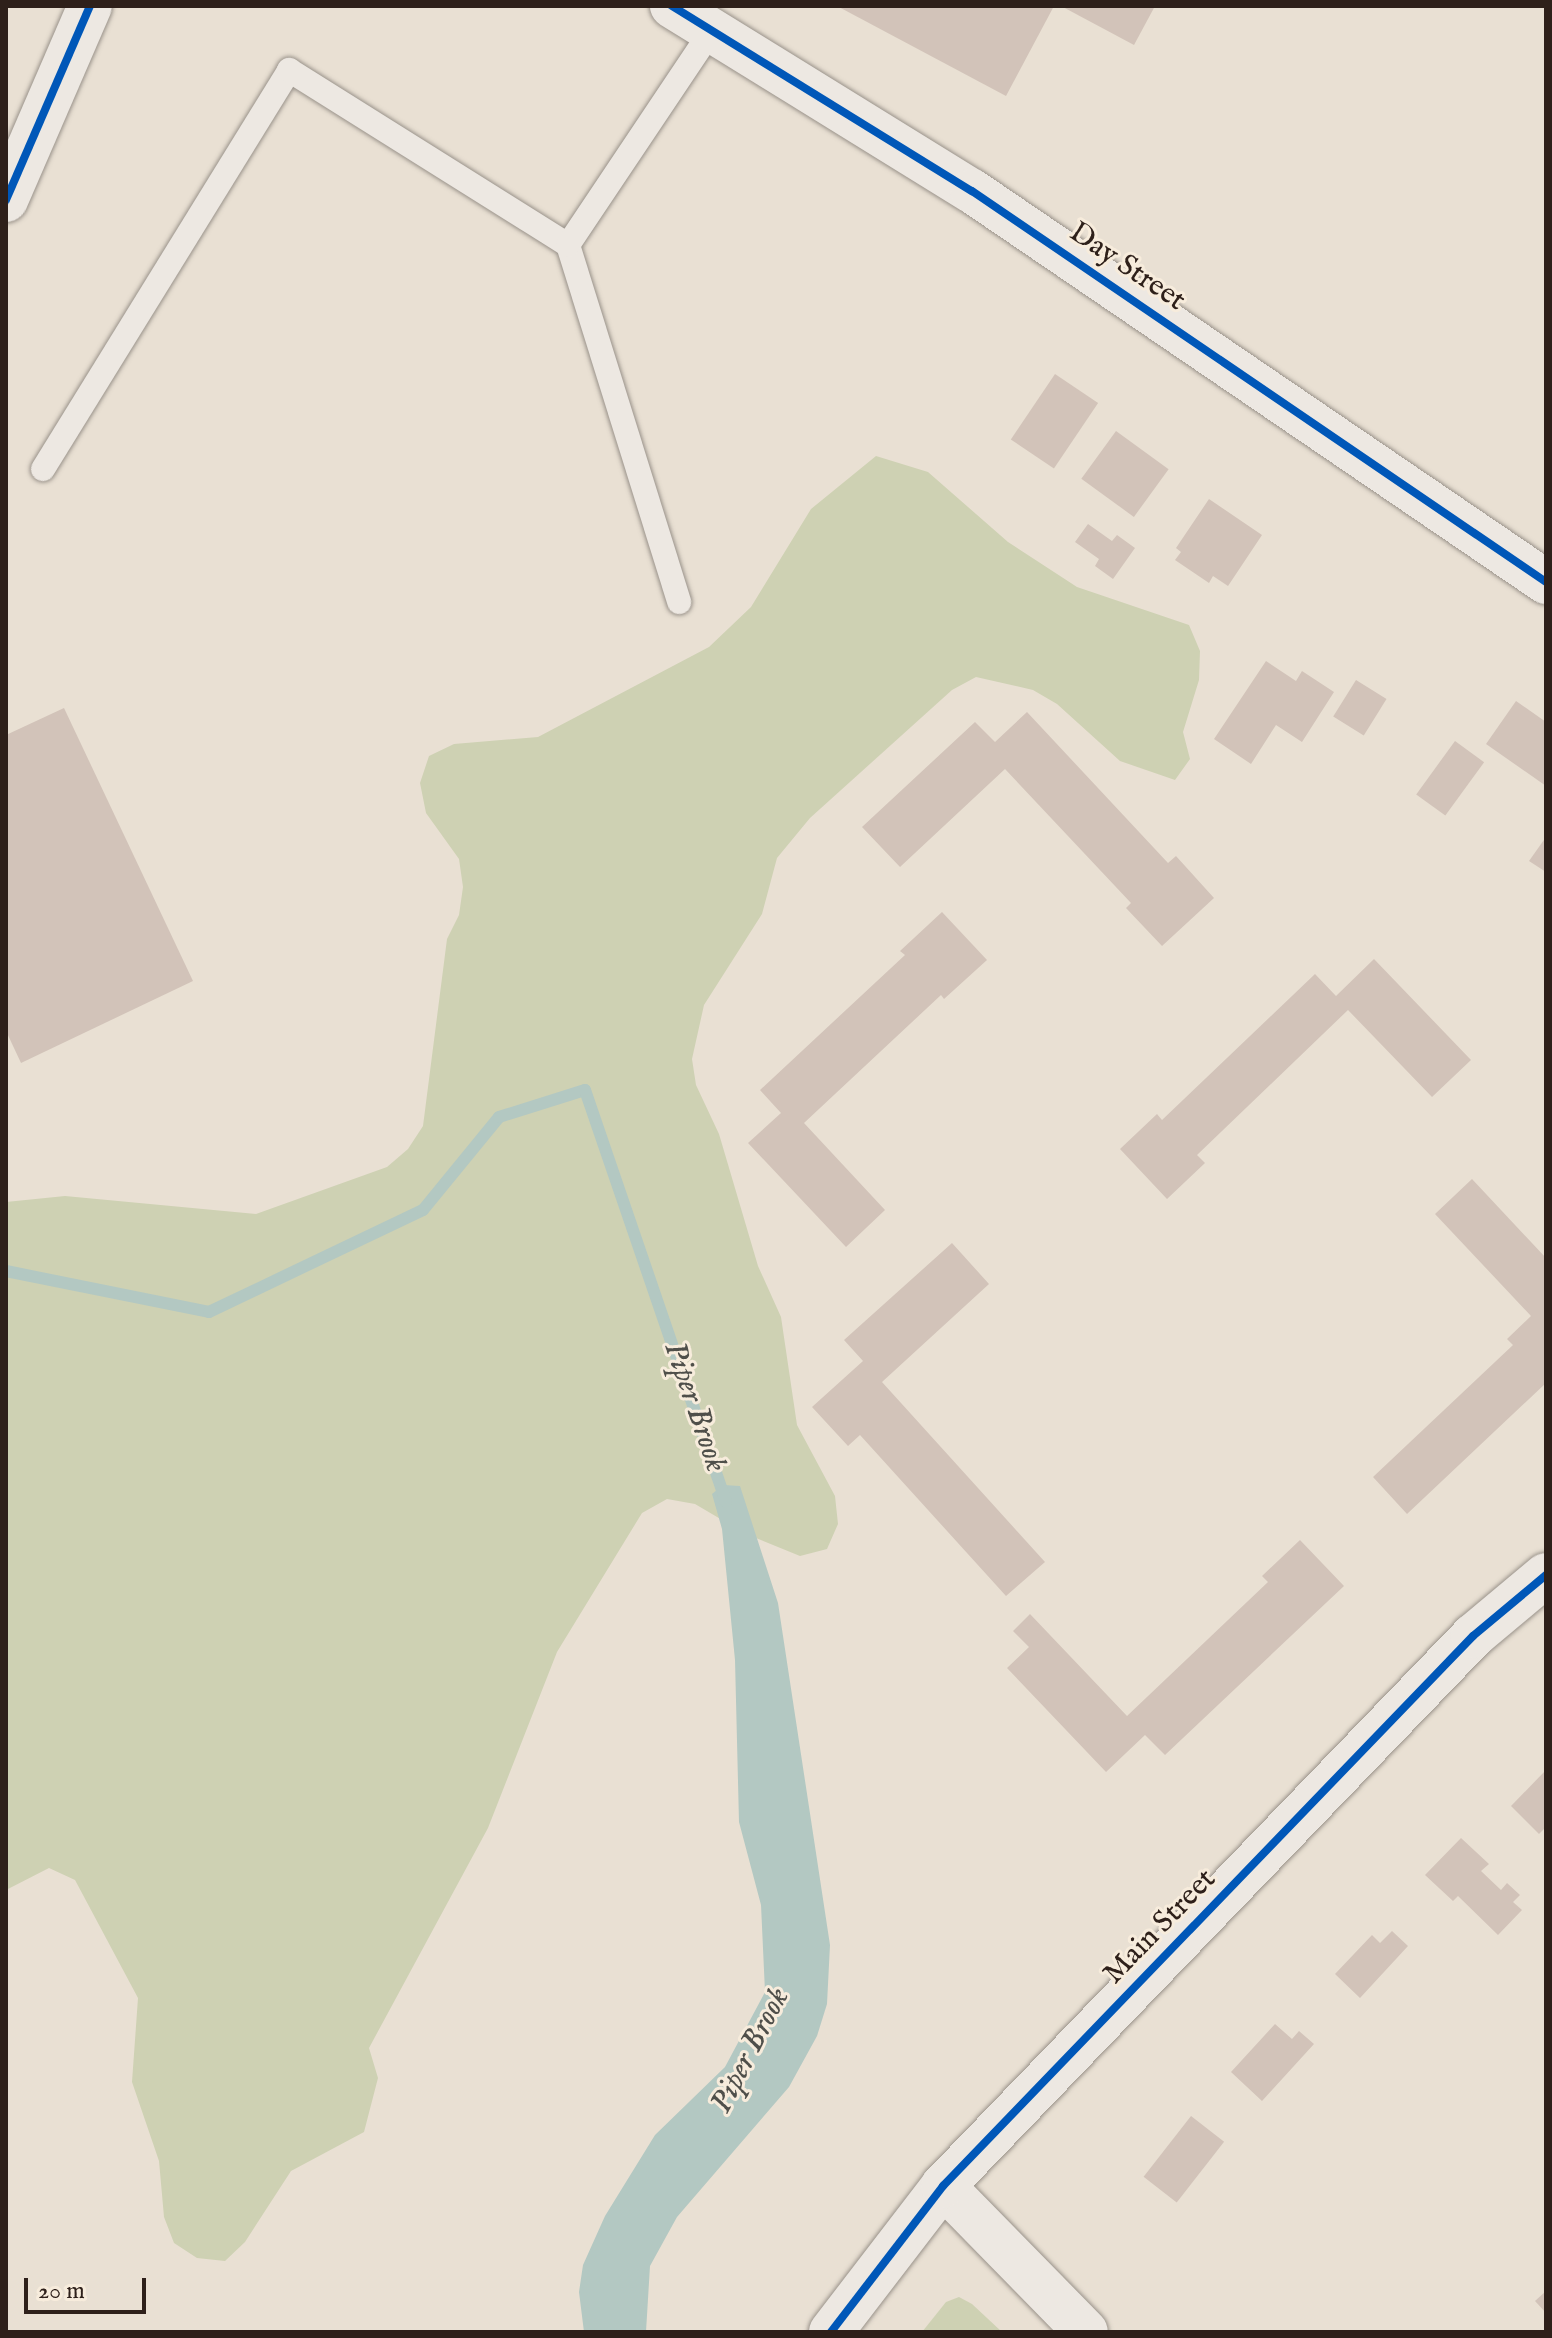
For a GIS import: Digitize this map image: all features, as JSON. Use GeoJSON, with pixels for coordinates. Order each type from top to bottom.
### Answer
{"type":"FeatureCollection","features":[{"type":"Feature","properties":{"kind":"street"},"geometry":{"type":"LineString","coordinates":[[6,200],[90,6]]}},
{"type":"Feature","properties":{"kind":"street","name":"Day Street"},"geometry":{"type":"LineString","coordinates":[[672,6],[972,191],[1546,582]]}},
{"type":"Feature","properties":{"kind":"street","name":"Main Street"},"geometry":{"type":"LineString","coordinates":[[831,2332],[943,2186],[1473,1636],[1546,1575]]}},
{"type":"Feature","properties":{"kind":"street"},"geometry":{"type":"LineString","coordinates":[[943,2186],[1086,2332]]}},
{"type":"Feature","properties":{"kind":"lane"},"geometry":{"type":"LineString","coordinates":[[568,245],[712,30]]}},
{"type":"Feature","properties":{"kind":"lane"},"geometry":{"type":"LineString","coordinates":[[43,469],[289,70],[568,245],[679,602]]}},
{"type":"Feature","properties":{"kind":"green space"},"geometry":{"type":"Polygon","coordinates":[[[876,456],[928,472],[1008,542],[1077,587],[1189,625],[1200,651],[1199,680],[1183,732],[1190,759],[1175,780],[1120,761],[1057,704],[1033,690],[976,677],[952,690],[810,818],[777,858],[762,914],[704,1005],[692,1059],[696,1085],[719,1134],[758,1266],[781,1317],[797,1425],[835,1496],[838,1524],[827,1549],[800,1556],[746,1534],[695,1504],[667,1499],[642,1513],[557,1652],[488,1828],[369,2048],[378,2078],[364,2132],[291,2171],[245,2242],[225,2261],[197,2258],[174,2243],[164,2217],[159,2161],[132,2082],[138,1998],[75,1880],[49,1868],[6,1890],[6,1202],[65,1196],[256,1214],[387,1167],[408,1149],[423,1126],[447,939],[459,915],[463,887],[459,859],[426,813],[420,783],[429,756],[454,744],[538,737],[709,647],[751,607],[811,509],[876,456]]]}},
{"type":"Feature","properties":{"kind":"green space"},"geometry":{"type":"Polygon","coordinates":[[[959,2297],[972,2304],[1002,2332],[922,2332],[946,2302],[959,2297]]]}},
{"type":"Feature","properties":{"kind":"water"},"geometry":{"type":"Polygon","coordinates":[[[723,1485],[740,1486],[778,1603],[830,1945],[827,2004],[817,2036],[789,2087],[677,2217],[650,2266],[646,2332],[584,2332],[579,2292],[583,2265],[605,2216],[655,2135],[725,2067],[765,1992],[761,1905],[739,1822],[735,1660],[722,1529],[712,1494],[723,1485]]]}},
{"type":"Feature","properties":{"kind":"building"},"geometry":{"type":"Polygon","coordinates":[[[837,6],[1054,6],[1006,96],[837,6]]]}},
{"type":"Feature","properties":{"kind":"building"},"geometry":{"type":"Polygon","coordinates":[[[1061,6],[1155,6],[1134,45],[1061,6]]]}},
{"type":"Feature","properties":{"kind":"building"},"geometry":{"type":"Polygon","coordinates":[[[1055,374],[1098,403],[1054,469],[1011,439],[1055,374]]]}},
{"type":"Feature","properties":{"kind":"building"},"geometry":{"type":"Polygon","coordinates":[[[1116,431],[1169,469],[1134,517],[1081,479],[1116,431]]]}},
{"type":"Feature","properties":{"kind":"building"},"geometry":{"type":"Polygon","coordinates":[[[1209,499],[1262,535],[1228,586],[1213,576],[1209,583],[1175,560],[1181,552],[1176,548],[1209,499]]]}},
{"type":"Feature","properties":{"kind":"building"},"geometry":{"type":"Polygon","coordinates":[[[1088,524],[1112,541],[1117,535],[1135,548],[1113,579],[1095,566],[1099,559],[1075,542],[1088,524]]]}},
{"type":"Feature","properties":{"kind":"building"},"geometry":{"type":"Polygon","coordinates":[[[1266,661],[1296,681],[1302,671],[1334,692],[1302,742],[1276,725],[1251,764],[1214,739],[1266,661]]]}},
{"type":"Feature","properties":{"kind":"building"},"geometry":{"type":"Polygon","coordinates":[[[1356,680],[1387,699],[1364,736],[1333,716],[1356,680]]]}},
{"type":"Feature","properties":{"kind":"building"},"geometry":{"type":"Polygon","coordinates":[[[1516,701],[1546,722],[1546,786],[1486,744],[1516,701]]]}},
{"type":"Feature","properties":{"kind":"building"},"geometry":{"type":"Polygon","coordinates":[[[64,708],[193,981],[21,1063],[6,1031],[6,735],[64,708]]]}},
{"type":"Feature","properties":{"kind":"building"},"geometry":{"type":"Polygon","coordinates":[[[1027,712],[1168,863],[1176,856],[1214,898],[1162,946],[1126,908],[1131,903],[1005,769],[900,867],[862,827],[975,722],[995,742],[1027,712]]]}},
{"type":"Feature","properties":{"kind":"building"},"geometry":{"type":"Polygon","coordinates":[[[1455,741],[1484,762],[1445,816],[1416,794],[1455,741]]]}},
{"type":"Feature","properties":{"kind":"building"},"geometry":{"type":"Polygon","coordinates":[[[1546,837],[1546,872],[1529,861],[1546,837]]]}},
{"type":"Feature","properties":{"kind":"building"},"geometry":{"type":"Polygon","coordinates":[[[942,912],[987,960],[944,999],[941,995],[804,1123],[885,1210],[846,1247],[748,1143],[781,1113],[760,1090],[905,955],[900,951],[942,912]]]}},
{"type":"Feature","properties":{"kind":"building"},"geometry":{"type":"Polygon","coordinates":[[[1374,959],[1471,1060],[1432,1097],[1348,1010],[1197,1155],[1205,1163],[1167,1199],[1120,1149],[1157,1114],[1162,1120],[1315,974],[1336,996],[1374,959]]]}},
{"type":"Feature","properties":{"kind":"building"},"geometry":{"type":"Polygon","coordinates":[[[1472,1179],[1546,1258],[1546,1383],[1407,1514],[1373,1477],[1513,1345],[1507,1339],[1531,1316],[1435,1214],[1472,1179]]]}},
{"type":"Feature","properties":{"kind":"building"},"geometry":{"type":"Polygon","coordinates":[[[952,1243],[989,1284],[882,1382],[1045,1562],[1006,1596],[860,1435],[848,1446],[812,1407],[863,1361],[844,1340],[952,1243]]]}},
{"type":"Feature","properties":{"kind":"building"},"geometry":{"type":"Polygon","coordinates":[[[1300,1540],[1344,1586],[1165,1755],[1145,1735],[1106,1772],[1007,1668],[1029,1647],[1013,1631],[1030,1614],[1127,1716],[1268,1582],[1262,1576],[1300,1540]]]}},
{"type":"Feature","properties":{"kind":"building"},"geometry":{"type":"Polygon","coordinates":[[[1546,1770],[1546,1827],[1539,1834],[1511,1806],[1546,1770]]]}},
{"type":"Feature","properties":{"kind":"building"},"geometry":{"type":"Polygon","coordinates":[[[1461,1838],[1489,1864],[1481,1871],[1501,1890],[1507,1883],[1520,1895],[1513,1902],[1522,1910],[1498,1935],[1458,1896],[1453,1901],[1425,1875],[1461,1838]]]}},
{"type":"Feature","properties":{"kind":"building"},"geometry":{"type":"Polygon","coordinates":[[[1392,1931],[1408,1946],[1360,1998],[1335,1974],[1372,1935],[1380,1943],[1392,1931]]]}},
{"type":"Feature","properties":{"kind":"building"},"geometry":{"type":"Polygon","coordinates":[[[1275,2024],[1292,2039],[1299,2031],[1314,2044],[1262,2101],[1231,2072],[1275,2024]]]}},
{"type":"Feature","properties":{"kind":"building"},"geometry":{"type":"Polygon","coordinates":[[[1191,2116],[1224,2142],[1177,2203],[1144,2177],[1191,2116]]]}},
{"type":"Feature","properties":{"kind":"building"},"geometry":{"type":"Polygon","coordinates":[[[1546,2291],[1546,2313],[1535,2301],[1546,2291]]]}},
{"type":"Feature","properties":{"kind":"waterway","name":"Piper Brook"},"geometry":{"type":"LineString","coordinates":[[6,1271],[209,1312],[423,1210],[499,1117],[585,1090],[726,1501]]}},
{"type":"Feature","properties":{"kind":"cycle path"},"geometry":{"type":"LineString","coordinates":[[6,200],[90,6]]}},
{"type":"Feature","properties":{"kind":"cycle path"},"geometry":{"type":"LineString","coordinates":[[672,6],[972,191],[1546,582]]}},
{"type":"Feature","properties":{"kind":"cycle path"},"geometry":{"type":"LineString","coordinates":[[831,2332],[943,2186],[1473,1636],[1546,1575]]}}]}
